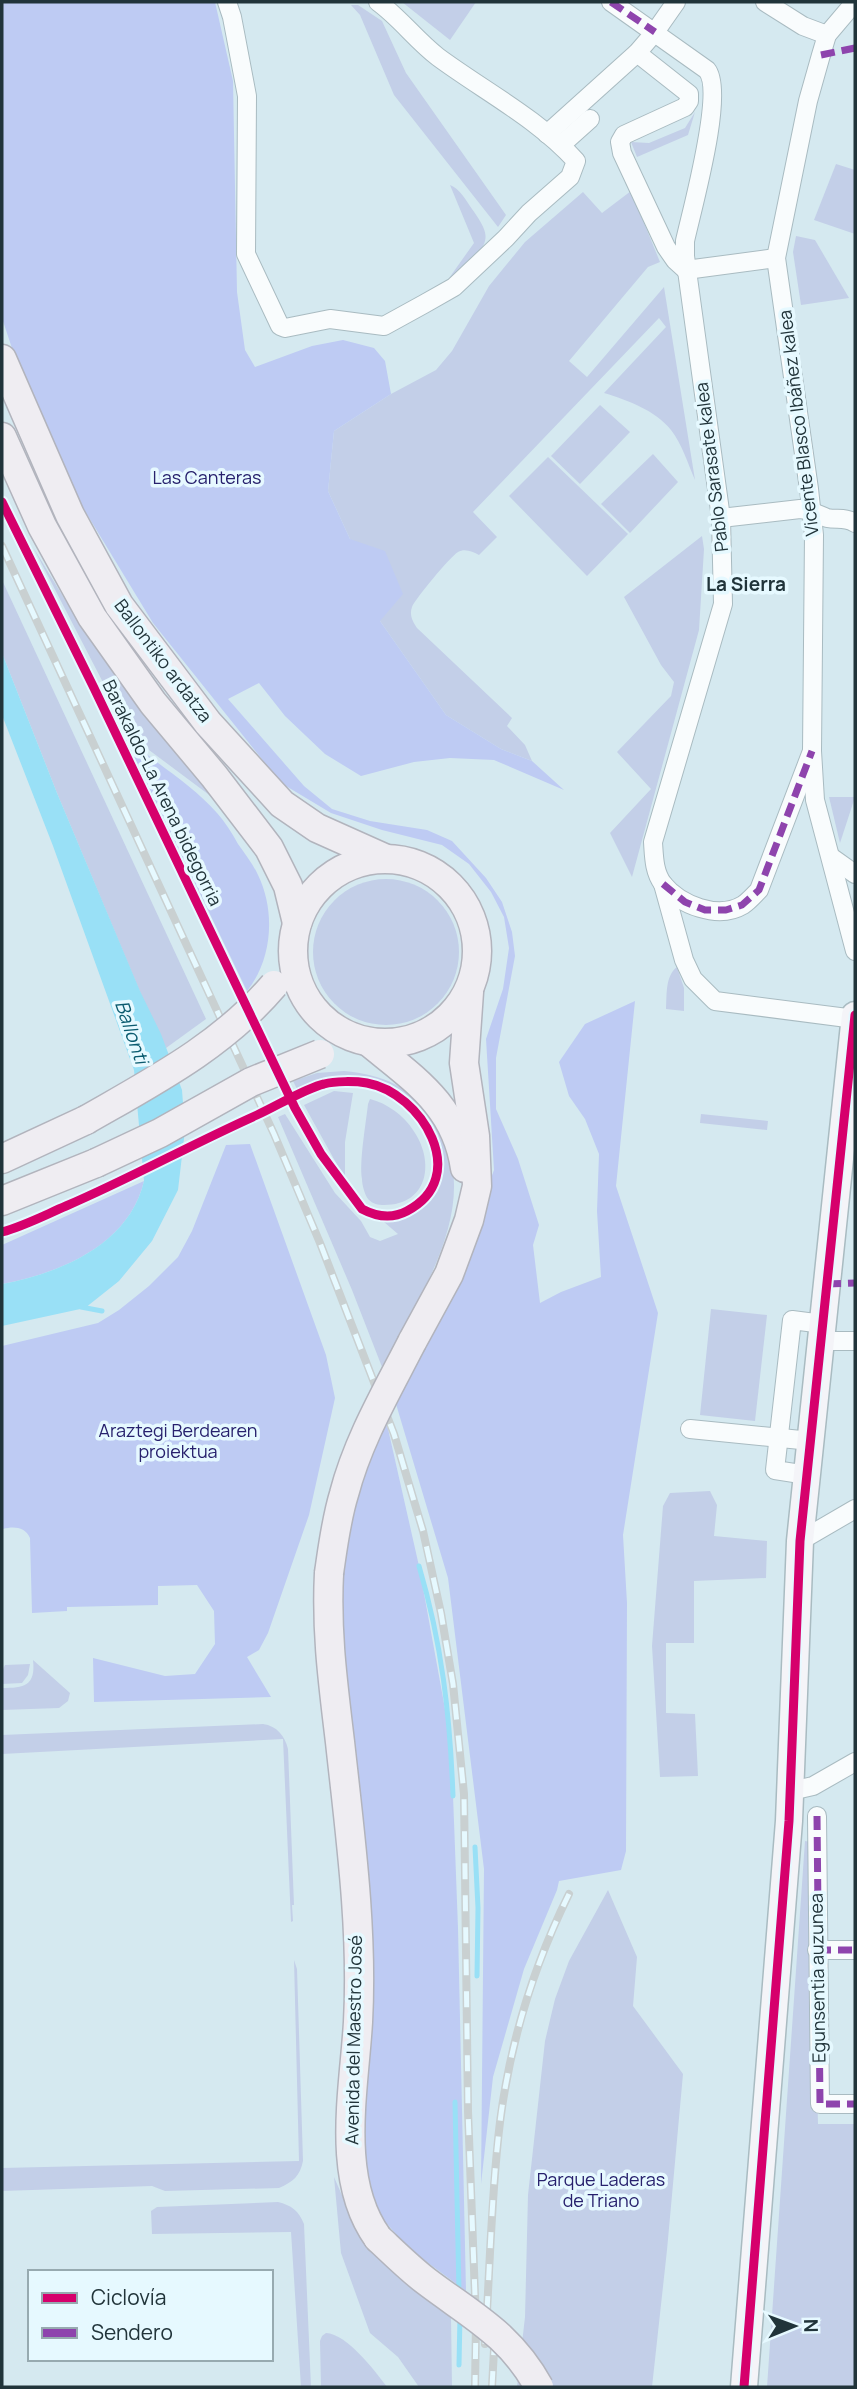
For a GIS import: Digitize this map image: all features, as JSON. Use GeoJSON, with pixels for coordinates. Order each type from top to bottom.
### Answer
{"type":"FeatureCollection","features":[{"type":"Feature","properties":{"kind":"main road","name":"Ballontiko ardatza"},"geometry":{"type":"LineString","coordinates":[[2,359],[70,515],[119,606],[208,723],[282,804],[317,828],[384,858]]}},
{"type":"Feature","properties":{"kind":"main road","name":"Ballontiko ardatza"},"geometry":{"type":"LineString","coordinates":[[2,437],[42,526],[92,617],[153,703],[269,848],[288,886],[295,935]]}},
{"type":"Feature","properties":{"kind":"main road"},"geometry":{"type":"LineString","coordinates":[[2,1159],[86,1120],[198,1053],[238,1024],[274,985],[310,897],[330,876],[356,863],[384,858],[407,860],[430,869],[448,883],[464,901],[474,922],[478,945],[477,969],[469,991],[452,1016],[428,1034],[400,1043],[363,1041],[320,1054],[251,1082],[160,1133],[96,1163],[2,1201]]}},
{"type":"Feature","properties":{"kind":"main road"},"geometry":{"type":"LineString","coordinates":[[295,935],[295,971],[302,993],[316,1013],[334,1029],[363,1041],[420,1084],[446,1112],[462,1151],[468,1220]]}},
{"type":"Feature","properties":{"kind":"main road","name":"Avenida del Maestro José"},"geometry":{"type":"LineString","coordinates":[[469,991],[464,1063],[475,1136],[477,1186],[449,1274],[371,1422],[356,1456],[335,1530],[329,1573],[328,1645],[353,1869],[359,1959],[351,2139],[352,2174],[357,2199],[367,2223],[378,2238],[428,2282],[483,2320],[504,2339],[539,2387]]}},
{"type":"Feature","properties":{"kind":"street"},"geometry":{"type":"LineString","coordinates":[[227,2],[247,96],[246,254],[279,326],[285,328],[330,319],[384,326],[453,287],[570,177],[576,161],[554,139],[437,56],[412,35],[391,11],[378,2]]}},
{"type":"Feature","properties":{"kind":"street","name":"Pablo Sarasate kalea"},"geometry":{"type":"LineString","coordinates":[[611,2],[656,30],[707,70],[711,75],[713,88],[712,111],[685,241],[686,270],[721,518],[723,604],[653,842],[655,866],[663,884],[684,960],[694,979],[715,1001],[855,1018]]}},
{"type":"Feature","properties":{"kind":"street"},"geometry":{"type":"LineString","coordinates":[[554,139],[637,53],[676,2]]}},
{"type":"Feature","properties":{"kind":"street"},"geometry":{"type":"LineString","coordinates":[[765,2],[803,26],[827,36],[855,2]]}},
{"type":"Feature","properties":{"kind":"street","name":"Vicente Blasco Ibáñez kalea"},"geometry":{"type":"LineString","coordinates":[[827,36],[808,101],[776,258],[814,535],[814,800],[855,951]]}},
{"type":"Feature","properties":{"kind":"street"},"geometry":{"type":"LineString","coordinates":[[637,53],[689,94],[689,102],[685,107],[624,135],[620,142],[622,153],[666,247],[686,270],[776,258]]}},
{"type":"Feature","properties":{"kind":"street"},"geometry":{"type":"LineString","coordinates":[[554,139],[590,119]]}},
{"type":"Feature","properties":{"kind":"street"},"geometry":{"type":"LineString","coordinates":[[721,518],[800,509],[855,523]]}},
{"type":"Feature","properties":{"kind":"street"},"geometry":{"type":"LineString","coordinates":[[663,884],[685,902],[705,910],[734,908],[760,890],[812,751]]}},
{"type":"Feature","properties":{"kind":"street"},"geometry":{"type":"LineString","coordinates":[[831,857],[855,874]]}},
{"type":"Feature","properties":{"kind":"street"},"geometry":{"type":"LineString","coordinates":[[744,2387],[791,1791],[800,1541],[822,1333],[846,1186],[855,1018]]}},
{"type":"Feature","properties":{"kind":"street"},"geometry":{"type":"LineString","coordinates":[[807,1475],[775,1470],[792,1320],[822,1333],[855,1341]]}},
{"type":"Feature","properties":{"kind":"street"},"geometry":{"type":"LineString","coordinates":[[690,1429],[811,1441]]}},
{"type":"Feature","properties":{"kind":"street"},"geometry":{"type":"LineString","coordinates":[[800,1541],[855,1509]]}},
{"type":"Feature","properties":{"kind":"street"},"geometry":{"type":"LineString","coordinates":[[791,1791],[813,1786],[855,1762]]}},
{"type":"Feature","properties":{"kind":"street","name":"Egunsentia auzunea"},"geometry":{"type":"LineString","coordinates":[[817,1816],[820,2104],[855,2104]]}},
{"type":"Feature","properties":{"kind":"street"},"geometry":{"type":"LineString","coordinates":[[817,1950],[855,1950]]}},
{"type":"Feature","properties":{"kind":"green space","name":"Las Canteras"},"geometry":{"type":"Polygon","coordinates":[[[2,2],[215,2],[233,81],[237,292],[245,350],[255,367],[312,346],[343,340],[374,348],[385,361],[391,394],[334,431],[328,491],[350,539],[385,551],[403,594],[380,621],[446,715],[501,749],[532,761],[564,790],[494,760],[450,758],[414,762],[361,776],[325,754],[285,716],[259,683],[228,699],[304,786],[332,809],[370,821],[427,830],[452,841],[486,878],[502,902],[512,932],[515,956],[496,1058],[496,1109],[518,1159],[539,1225],[533,1245],[540,1303],[601,1277],[597,1211],[599,1154],[585,1119],[569,1096],[559,1062],[585,1024],[635,1001],[616,1186],[658,1313],[623,1535],[627,1603],[626,1851],[621,1870],[559,1881],[524,1969],[493,2077],[481,2184],[484,1869],[448,1578],[396,1404],[440,1318],[494,1170],[486,1039],[503,989],[509,948],[504,917],[491,892],[469,864],[442,845],[382,830],[331,813],[281,783],[153,623],[43,442],[2,318],[2,2]]]}},
{"type":"Feature","properties":{"kind":"green space"},"geometry":{"type":"Polygon","coordinates":[[[402,2],[476,2],[450,40],[402,2]]]}},
{"type":"Feature","properties":{"kind":"green space"},"geometry":{"type":"Polygon","coordinates":[[[351,5],[358,5],[382,21],[406,73],[506,215],[498,227],[394,95],[360,15],[351,5]]]}},
{"type":"Feature","properties":{"kind":"green space"},"geometry":{"type":"Polygon","coordinates":[[[695,112],[688,135],[637,157],[631,142],[649,143],[685,128],[695,112]]]}},
{"type":"Feature","properties":{"kind":"green space"},"geometry":{"type":"Polygon","coordinates":[[[836,164],[855,170],[855,234],[814,220],[836,164]]]}},
{"type":"Feature","properties":{"kind":"green space"},"geometry":{"type":"Polygon","coordinates":[[[450,185],[465,198],[486,235],[483,247],[472,261],[447,281],[474,243],[450,185]]]}},
{"type":"Feature","properties":{"kind":"green space"},"geometry":{"type":"Polygon","coordinates":[[[631,191],[660,262],[648,267],[569,361],[587,377],[664,287],[695,480],[678,441],[664,423],[640,407],[604,393],[666,327],[659,318],[473,512],[497,537],[479,555],[463,550],[454,555],[426,587],[411,610],[417,628],[512,718],[507,726],[525,745],[532,761],[501,749],[446,715],[380,621],[350,539],[328,491],[334,431],[391,394],[436,370],[452,351],[489,286],[525,242],[583,192],[602,213],[631,191]]]}},
{"type":"Feature","properties":{"kind":"green space"},"geometry":{"type":"Polygon","coordinates":[[[796,236],[815,240],[849,298],[801,305],[793,252],[796,236]]]}},
{"type":"Feature","properties":{"kind":"green space"},"geometry":{"type":"Polygon","coordinates":[[[600,405],[630,432],[580,484],[551,456],[600,405]]]}},
{"type":"Feature","properties":{"kind":"green space"},"geometry":{"type":"Polygon","coordinates":[[[653,454],[678,482],[630,533],[601,504],[653,454]]]}},
{"type":"Feature","properties":{"kind":"green space"},"geometry":{"type":"Polygon","coordinates":[[[548,457],[628,534],[587,576],[509,496],[548,457]]]}},
{"type":"Feature","properties":{"kind":"green space"},"geometry":{"type":"Polygon","coordinates":[[[702,536],[704,549],[699,630],[632,877],[610,833],[651,789],[617,752],[671,696],[674,682],[661,665],[624,597],[702,536]]]}},
{"type":"Feature","properties":{"kind":"green space"},"geometry":{"type":"Polygon","coordinates":[[[33,547],[84,631],[171,747],[216,800],[149,750],[125,725],[33,547]]]}},
{"type":"Feature","properties":{"kind":"green space"},"geometry":{"type":"Polygon","coordinates":[[[2,580],[206,1019],[166,1048],[57,793],[2,653],[2,580]]]}},
{"type":"Feature","properties":{"kind":"green space"},"geometry":{"type":"Polygon","coordinates":[[[123,734],[217,813],[258,875],[267,904],[269,935],[262,965],[247,991],[123,734]]]}},
{"type":"Feature","properties":{"kind":"green space"},"geometry":{"type":"Polygon","coordinates":[[[829,797],[855,797],[840,843],[829,797]]]}},
{"type":"Feature","properties":{"kind":"green space"},"geometry":{"type":"Polygon","coordinates":[[[386,879],[414,884],[438,900],[454,924],[459,952],[454,980],[438,1004],[414,1020],[386,1025],[358,1020],[334,1004],[318,980],[313,952],[318,924],[334,900],[358,884],[386,879]]]}},
{"type":"Feature","properties":{"kind":"green space"},"geometry":{"type":"Polygon","coordinates":[[[677,967],[684,988],[684,1011],[666,1009],[670,975],[677,967]]]}},
{"type":"Feature","properties":{"kind":"green space"},"geometry":{"type":"Polygon","coordinates":[[[344,1071],[384,1079],[395,1084],[425,1108],[449,1151],[454,1182],[451,1214],[442,1246],[414,1309],[382,1367],[278,1117],[285,1114],[335,1193],[361,1221],[370,1237],[380,1241],[398,1234],[384,1222],[405,1219],[414,1214],[436,1190],[441,1171],[441,1152],[435,1134],[424,1117],[411,1101],[394,1089],[376,1081],[355,1077],[316,1082],[297,1089],[293,1081],[317,1073],[344,1071]]]}},
{"type":"Feature","properties":{"kind":"green space"},"geometry":{"type":"Polygon","coordinates":[[[334,1091],[353,1093],[345,1142],[345,1179],[304,1105],[334,1091]]]}},
{"type":"Feature","properties":{"kind":"green space"},"geometry":{"type":"Polygon","coordinates":[[[370,1099],[389,1107],[405,1120],[420,1142],[424,1155],[424,1179],[419,1189],[411,1198],[399,1203],[374,1203],[364,1190],[361,1163],[370,1099]]]}},
{"type":"Feature","properties":{"kind":"green space"},"geometry":{"type":"Polygon","coordinates":[[[701,1114],[768,1121],[767,1130],[700,1123],[701,1114]]]}},
{"type":"Feature","properties":{"kind":"green space","name":"Araztegi Berdearen proiektua"},"geometry":{"type":"Polygon","coordinates":[[[250,1144],[326,1355],[335,1398],[309,1515],[268,1633],[259,1650],[247,1657],[271,1697],[94,1702],[93,1658],[165,1676],[195,1674],[215,1644],[214,1611],[197,1585],[158,1586],[158,1605],[67,1607],[67,1611],[32,1613],[30,1538],[22,1530],[3,1529],[2,1525],[2,1346],[98,1323],[149,1286],[178,1257],[192,1231],[226,1145],[250,1144]]]}},
{"type":"Feature","properties":{"kind":"green space"},"geometry":{"type":"Polygon","coordinates":[[[144,1181],[136,1203],[124,1223],[108,1239],[89,1252],[47,1272],[2,1284],[2,1245],[144,1181]]]}},
{"type":"Feature","properties":{"kind":"green space"},"geometry":{"type":"Polygon","coordinates":[[[711,1309],[767,1315],[755,1421],[700,1415],[711,1309]]]}},
{"type":"Feature","properties":{"kind":"green space"},"geometry":{"type":"Polygon","coordinates":[[[386,1420],[419,1566],[451,1742],[466,2291],[408,2248],[368,2202],[360,2143],[342,1602],[346,1546],[361,1486],[386,1420]]]}},
{"type":"Feature","properties":{"kind":"green space"},"geometry":{"type":"Polygon","coordinates":[[[710,1491],[717,1505],[714,1536],[767,1541],[766,1578],[694,1581],[694,1643],[666,1643],[666,1713],[695,1714],[698,1776],[660,1777],[652,1646],[663,1506],[670,1493],[710,1491]]]}},
{"type":"Feature","properties":{"kind":"green space"},"geometry":{"type":"Polygon","coordinates":[[[33,1660],[70,1693],[68,1701],[59,1708],[2,1710],[2,1688],[27,1684],[33,1675],[33,1660]]]}},
{"type":"Feature","properties":{"kind":"green space"},"geometry":{"type":"Polygon","coordinates":[[[30,1664],[28,1675],[22,1683],[2,1684],[5,1665],[30,1664]]]}},
{"type":"Feature","properties":{"kind":"green space"},"geometry":{"type":"Polygon","coordinates":[[[263,1724],[280,1732],[288,1749],[294,1905],[291,1922],[283,1739],[2,1754],[2,1735],[263,1724]]]}},
{"type":"Feature","properties":{"kind":"green space"},"geometry":{"type":"Polygon","coordinates":[[[805,1841],[811,1842],[818,2124],[855,2124],[855,2387],[767,2387],[805,1841]]]}},
{"type":"Feature","properties":{"kind":"green space","name":"Parque Laderas de Triano"},"geometry":{"type":"Polygon","coordinates":[[[608,1890],[637,1957],[633,2006],[683,2074],[652,2387],[517,2387],[525,2317],[528,2195],[545,2041],[555,1999],[569,1961],[608,1890]]]}},
{"type":"Feature","properties":{"kind":"green space"},"geometry":{"type":"Polygon","coordinates":[[[294,1960],[297,1969],[303,2161],[298,2175],[292,2181],[279,2188],[165,2191],[152,2186],[2,2191],[2,2168],[299,2161],[294,1960]]]}},
{"type":"Feature","properties":{"kind":"green space"},"geometry":{"type":"Polygon","coordinates":[[[334,2177],[361,2239],[387,2266],[451,2317],[452,2387],[419,2387],[398,2357],[370,2333],[341,2253],[334,2177]]]}},
{"type":"Feature","properties":{"kind":"green space"},"geometry":{"type":"Polygon","coordinates":[[[278,2202],[294,2209],[304,2224],[311,2387],[301,2387],[291,2232],[152,2234],[151,2211],[157,2207],[278,2202]]]}},
{"type":"Feature","properties":{"kind":"green space"},"geometry":{"type":"Polygon","coordinates":[[[326,2333],[351,2346],[387,2387],[321,2387],[320,2341],[326,2333]]]}},
{"type":"Feature","properties":{"kind":"water","name":"Ballonti"},"geometry":{"type":"Polygon","coordinates":[[[2,653],[57,793],[140,991],[161,1034],[182,1090],[185,1130],[178,1190],[152,1241],[119,1281],[85,1308],[2,1326],[2,1284],[47,1272],[89,1252],[108,1239],[124,1223],[136,1203],[144,1181],[134,1070],[53,846],[2,715],[2,653]]]}},
{"type":"Feature","properties":{"kind":"waterway"},"geometry":{"type":"LineString","coordinates":[[81,1307],[102,1311]]}},
{"type":"Feature","properties":{"kind":"waterway"},"geometry":{"type":"LineString","coordinates":[[419,1566],[434,1623],[444,1680],[453,1796]]}},
{"type":"Feature","properties":{"kind":"waterway"},"geometry":{"type":"LineString","coordinates":[[475,1847],[477,1976]]}},
{"type":"Feature","properties":{"kind":"waterway"},"geometry":{"type":"LineString","coordinates":[[455,2102],[459,2292]]}},
{"type":"Feature","properties":{"kind":"waterway"},"geometry":{"type":"LineString","coordinates":[[459,2365],[460,2316]]}},
{"type":"Feature","properties":{"kind":"railway"},"geometry":{"type":"LineString","coordinates":[[2,546],[274,1134],[320,1243],[394,1434],[423,1531],[453,1684],[464,1794],[468,2111],[476,2322],[475,2387]]}},
{"type":"Feature","properties":{"kind":"railway"},"geometry":{"type":"LineString","coordinates":[[485,2344],[495,2177],[504,2092],[534,1977],[569,1894]]}},
{"type":"Feature","properties":{"kind":"railway"},"geometry":{"type":"LineString","coordinates":[[492,2387],[495,2331]]}},
{"type":"Feature","properties":{"kind":"marked path"},"geometry":{"type":"LineString","coordinates":[[611,2],[655,32]]}},
{"type":"Feature","properties":{"kind":"marked path"},"geometry":{"type":"LineString","coordinates":[[821,55],[855,48]]}},
{"type":"Feature","properties":{"kind":"marked path"},"geometry":{"type":"LineString","coordinates":[[663,884],[685,902],[705,910],[726,910],[742,905],[759,890],[812,751]]}},
{"type":"Feature","properties":{"kind":"marked path"},"geometry":{"type":"LineString","coordinates":[[827,1284],[855,1283]]}},
{"type":"Feature","properties":{"kind":"marked path"},"geometry":{"type":"LineString","coordinates":[[817,1816],[820,2104],[855,2104]]}},
{"type":"Feature","properties":{"kind":"marked path"},"geometry":{"type":"LineString","coordinates":[[817,1950],[855,1950]]}},
{"type":"Feature","properties":{"kind":"cycle path","name":"Barakaldo-La Arena bidegorria"},"geometry":{"type":"LineString","coordinates":[[2,502],[94,688],[295,1108],[321,1154],[362,1209],[384,1216],[407,1211],[426,1196],[436,1178],[437,1158],[432,1138],[421,1119],[406,1102],[387,1090],[367,1083],[329,1083],[300,1093],[290,1098],[264,1112],[90,1195],[2,1232]]}},
{"type":"Feature","properties":{"kind":"cycle path"},"geometry":{"type":"LineString","coordinates":[[744,2387],[789,1821],[800,1541],[855,1015]]}},
{"type":"Feature","properties":{"kind":"district","name":"La Sierra"},"geometry":{"type":"Point","coordinates":[746,584]}}]}
